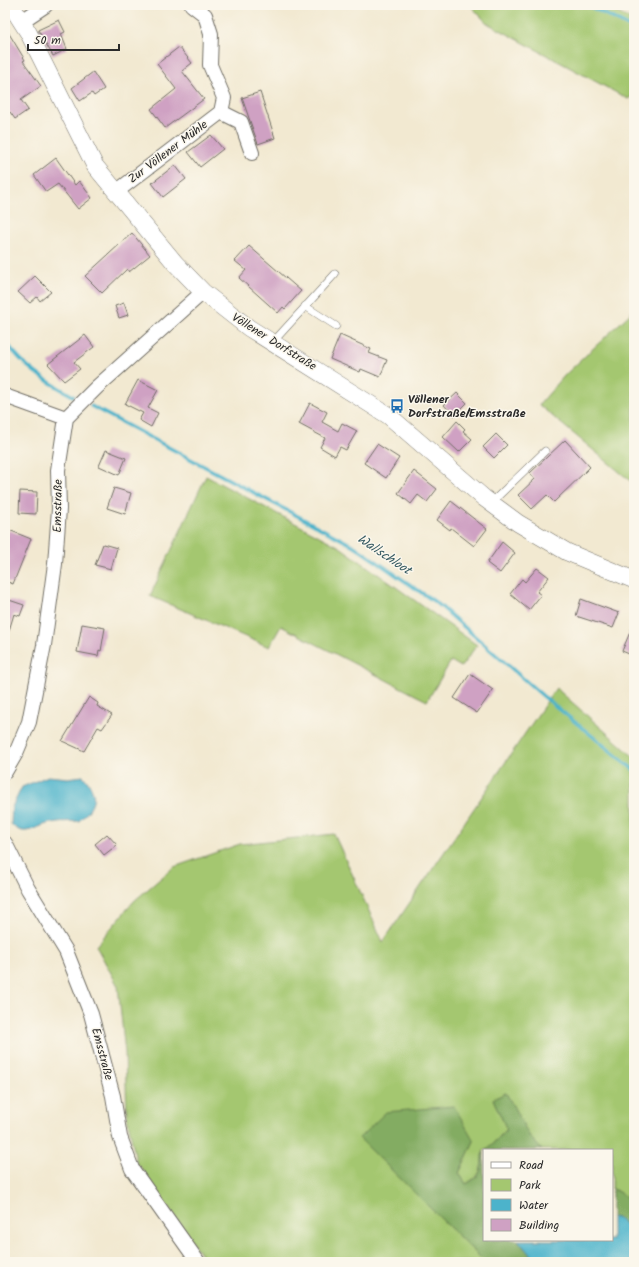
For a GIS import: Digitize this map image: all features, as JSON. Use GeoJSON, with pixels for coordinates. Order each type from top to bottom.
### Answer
{"type":"FeatureCollection","features":[{"type":"Feature","properties":{"kind":"street","name":"Völlener Dorfstraße"},"geometry":{"type":"LineString","coordinates":[[11,5],[22,22],[95,166],[175,263],[203,292],[227,312],[390,416],[491,504],[545,541],[590,563],[634,580]]}},
{"type":"Feature","properties":{"kind":"street"},"geometry":{"type":"LineString","coordinates":[[22,22],[46,5]]}},
{"type":"Feature","properties":{"kind":"street"},"geometry":{"type":"LineString","coordinates":[[192,5],[205,15],[211,34],[210,65],[224,98],[221,112],[241,122],[252,153]]}},
{"type":"Feature","properties":{"kind":"street","name":"Zur Völlener Mühle"},"geometry":{"type":"LineString","coordinates":[[116,192],[221,112]]}},
{"type":"Feature","properties":{"kind":"street"},"geometry":{"type":"LineString","coordinates":[[5,396],[66,418],[97,386],[203,292]]}},
{"type":"Feature","properties":{"kind":"street","name":"Emsstraße"},"geometry":{"type":"LineString","coordinates":[[5,772],[16,753],[29,722],[44,645],[55,564],[60,509],[58,470],[66,418]]}},
{"type":"Feature","properties":{"kind":"street","name":"Emsstraße"},"geometry":{"type":"LineString","coordinates":[[5,843],[28,889],[66,951],[91,1014],[113,1096],[120,1137],[132,1169],[198,1262]]}},
{"type":"Feature","properties":{"kind":"lane"},"geometry":{"type":"LineString","coordinates":[[273,342],[335,274]]}},
{"type":"Feature","properties":{"kind":"lane"},"geometry":{"type":"LineString","coordinates":[[305,306],[336,326]]}},
{"type":"Feature","properties":{"kind":"lane"},"geometry":{"type":"LineString","coordinates":[[491,504],[545,451]]}},
{"type":"Feature","properties":{"kind":"green space"},"geometry":{"type":"Polygon","coordinates":[[[470,5],[602,5],[634,21],[634,95],[628,99],[487,23],[470,5]]]}},
{"type":"Feature","properties":{"kind":"green space"},"geometry":{"type":"Polygon","coordinates":[[[634,310],[634,484],[539,405],[565,375],[634,310]]]}},
{"type":"Feature","properties":{"kind":"green space"},"geometry":{"type":"Polygon","coordinates":[[[206,476],[340,547],[477,645],[461,667],[451,661],[427,701],[281,626],[269,647],[150,596],[206,476]]]}},
{"type":"Feature","properties":{"kind":"green space"},"geometry":{"type":"Polygon","coordinates":[[[556,688],[634,757],[634,1202],[613,1189],[613,1149],[541,1149],[530,1138],[506,1093],[493,1099],[507,1129],[487,1149],[483,1149],[481,1169],[477,1176],[466,1184],[459,1173],[474,1141],[360,1138],[485,1262],[206,1262],[139,1165],[137,1166],[127,1116],[125,1053],[118,986],[96,946],[134,901],[174,867],[240,844],[334,834],[383,942],[556,688]]]}},
{"type":"Feature","properties":{"kind":"green space"},"geometry":{"type":"Polygon","coordinates":[[[506,1093],[530,1137],[541,1149],[487,1149],[507,1130],[493,1099],[506,1093]]]}},
{"type":"Feature","properties":{"kind":"green space"},"geometry":{"type":"Polygon","coordinates":[[[454,1106],[474,1141],[459,1173],[466,1184],[478,1176],[482,1165],[483,1154],[483,1241],[519,1241],[536,1262],[485,1262],[359,1138],[386,1112],[454,1106]]]}},
{"type":"Feature","properties":{"kind":"green space"},"geometry":{"type":"Polygon","coordinates":[[[613,1189],[634,1202],[634,1234],[620,1219],[613,1217],[613,1189]]]}},
{"type":"Feature","properties":{"kind":"water"},"geometry":{"type":"Polygon","coordinates":[[[48,776],[68,778],[83,776],[92,789],[92,805],[79,821],[54,822],[30,830],[21,831],[11,824],[12,807],[22,787],[48,776]]]}},
{"type":"Feature","properties":{"kind":"water"},"geometry":{"type":"Polygon","coordinates":[[[613,1217],[620,1219],[634,1234],[634,1262],[536,1262],[519,1241],[613,1241],[613,1217]]]}},
{"type":"Feature","properties":{"kind":"building"},"geometry":{"type":"Polygon","coordinates":[[[59,20],[65,32],[61,34],[67,49],[53,56],[38,30],[59,20]]]}},
{"type":"Feature","properties":{"kind":"building"},"geometry":{"type":"Polygon","coordinates":[[[5,27],[25,60],[23,61],[41,86],[21,100],[28,110],[15,119],[10,112],[5,116],[5,27]]]}},
{"type":"Feature","properties":{"kind":"building"},"geometry":{"type":"Polygon","coordinates":[[[179,47],[192,63],[182,71],[204,99],[165,128],[151,109],[176,89],[157,64],[179,47]]]}},
{"type":"Feature","properties":{"kind":"building"},"geometry":{"type":"Polygon","coordinates":[[[93,72],[104,89],[94,96],[92,93],[80,101],[72,88],[93,72]]]}},
{"type":"Feature","properties":{"kind":"building"},"geometry":{"type":"Polygon","coordinates":[[[260,92],[275,138],[258,144],[242,98],[260,92]]]}},
{"type":"Feature","properties":{"kind":"building"},"geometry":{"type":"Polygon","coordinates":[[[211,135],[223,149],[200,167],[188,152],[211,135]]]}},
{"type":"Feature","properties":{"kind":"building"},"geometry":{"type":"Polygon","coordinates":[[[56,158],[75,185],[79,181],[92,198],[78,209],[58,184],[46,192],[34,175],[56,158]]]}},
{"type":"Feature","properties":{"kind":"building"},"geometry":{"type":"Polygon","coordinates":[[[175,165],[186,179],[163,197],[152,183],[175,165]]]}},
{"type":"Feature","properties":{"kind":"building"},"geometry":{"type":"Polygon","coordinates":[[[132,233],[150,255],[129,272],[127,269],[102,293],[85,276],[132,233]]]}},
{"type":"Feature","properties":{"kind":"building"},"geometry":{"type":"Polygon","coordinates":[[[249,246],[301,291],[285,309],[283,307],[278,313],[239,278],[246,270],[235,261],[249,246]]]}},
{"type":"Feature","properties":{"kind":"building"},"geometry":{"type":"Polygon","coordinates":[[[35,276],[51,292],[40,301],[37,297],[30,303],[18,292],[35,276]]]}},
{"type":"Feature","properties":{"kind":"building"},"geometry":{"type":"Polygon","coordinates":[[[124,303],[128,315],[119,318],[115,306],[124,303]]]}},
{"type":"Feature","properties":{"kind":"building"},"geometry":{"type":"Polygon","coordinates":[[[85,335],[94,347],[74,362],[80,369],[64,381],[48,364],[85,335]]]}},
{"type":"Feature","properties":{"kind":"building"},"geometry":{"type":"Polygon","coordinates":[[[340,335],[371,349],[369,353],[387,360],[380,377],[361,369],[360,372],[330,359],[340,335]]]}},
{"type":"Feature","properties":{"kind":"building"},"geometry":{"type":"Polygon","coordinates":[[[138,380],[158,390],[148,408],[158,413],[151,427],[139,420],[143,413],[125,404],[138,380]]]}},
{"type":"Feature","properties":{"kind":"building"},"geometry":{"type":"Polygon","coordinates":[[[457,393],[467,403],[454,416],[444,405],[457,393]]]}},
{"type":"Feature","properties":{"kind":"building"},"geometry":{"type":"Polygon","coordinates":[[[310,403],[327,412],[322,422],[338,431],[342,423],[357,431],[346,450],[340,447],[335,456],[320,447],[325,438],[299,424],[310,403]]]}},
{"type":"Feature","properties":{"kind":"building"},"geometry":{"type":"Polygon","coordinates":[[[457,421],[465,429],[463,431],[472,439],[459,452],[443,437],[457,421]]]}},
{"type":"Feature","properties":{"kind":"building"},"geometry":{"type":"Polygon","coordinates":[[[496,434],[507,445],[494,458],[483,447],[496,434]]]}},
{"type":"Feature","properties":{"kind":"building"},"geometry":{"type":"Polygon","coordinates":[[[565,440],[590,467],[554,502],[547,495],[532,509],[518,495],[535,479],[530,473],[565,440]]]}},
{"type":"Feature","properties":{"kind":"building"},"geometry":{"type":"Polygon","coordinates":[[[377,444],[399,458],[386,478],[364,463],[377,444]]]}},
{"type":"Feature","properties":{"kind":"building"},"geometry":{"type":"Polygon","coordinates":[[[106,450],[126,458],[119,475],[99,466],[106,450]]]}},
{"type":"Feature","properties":{"kind":"building"},"geometry":{"type":"Polygon","coordinates":[[[414,471],[437,489],[427,502],[418,495],[411,504],[398,493],[414,471]]]}},
{"type":"Feature","properties":{"kind":"building"},"geometry":{"type":"Polygon","coordinates":[[[114,488],[131,493],[125,514],[107,508],[114,488]]]}},
{"type":"Feature","properties":{"kind":"building"},"geometry":{"type":"Polygon","coordinates":[[[20,491],[37,492],[36,514],[19,513],[20,491]]]}},
{"type":"Feature","properties":{"kind":"building"},"geometry":{"type":"Polygon","coordinates":[[[451,501],[487,529],[474,546],[451,528],[450,530],[437,520],[451,501]]]}},
{"type":"Feature","properties":{"kind":"building"},"geometry":{"type":"Polygon","coordinates":[[[9,530],[31,539],[13,584],[5,581],[5,541],[9,530]]]}},
{"type":"Feature","properties":{"kind":"building"},"geometry":{"type":"Polygon","coordinates":[[[502,542],[515,553],[500,573],[487,563],[502,542]]]}},
{"type":"Feature","properties":{"kind":"building"},"geometry":{"type":"Polygon","coordinates":[[[103,544],[117,548],[111,569],[95,565],[103,544]]]}},
{"type":"Feature","properties":{"kind":"building"},"geometry":{"type":"Polygon","coordinates":[[[537,568],[549,577],[537,592],[541,595],[529,610],[510,594],[522,579],[525,582],[537,568]]]}},
{"type":"Feature","properties":{"kind":"building"},"geometry":{"type":"Polygon","coordinates":[[[581,599],[619,613],[613,628],[576,616],[581,599]]]}},
{"type":"Feature","properties":{"kind":"building"},"geometry":{"type":"Polygon","coordinates":[[[9,600],[24,605],[20,616],[14,614],[7,637],[5,636],[5,613],[9,600]]]}},
{"type":"Feature","properties":{"kind":"building"},"geometry":{"type":"Polygon","coordinates":[[[634,623],[634,656],[622,651],[634,623]]]}},
{"type":"Feature","properties":{"kind":"building"},"geometry":{"type":"Polygon","coordinates":[[[82,624],[105,628],[101,651],[99,650],[98,656],[77,652],[82,624]]]}},
{"type":"Feature","properties":{"kind":"building"},"geometry":{"type":"Polygon","coordinates":[[[470,674],[493,690],[477,713],[454,698],[470,674]]]}},
{"type":"Feature","properties":{"kind":"building"},"geometry":{"type":"Polygon","coordinates":[[[89,697],[98,703],[97,706],[112,715],[102,729],[98,727],[84,751],[62,741],[89,697]]]}},
{"type":"Feature","properties":{"kind":"building"},"geometry":{"type":"Polygon","coordinates":[[[107,834],[117,845],[104,855],[95,844],[107,834]]]}},
{"type":"Feature","properties":{"kind":"waterway"},"geometry":{"type":"LineString","coordinates":[[587,5],[634,29]]}},
{"type":"Feature","properties":{"kind":"waterway","name":"Wallschloot"},"geometry":{"type":"LineString","coordinates":[[5,341],[28,367],[73,396]]}},
{"type":"Feature","properties":{"kind":"waterway","name":"Wallschloot"},"geometry":{"type":"LineString","coordinates":[[91,406],[354,546],[438,604],[543,696],[634,770]]}},
{"type":"Feature","properties":{"kind":"place","name":"Völlener Dorfstraße/Emsstraße"},"geometry":{"type":"Point","coordinates":[397,406]}}]}
